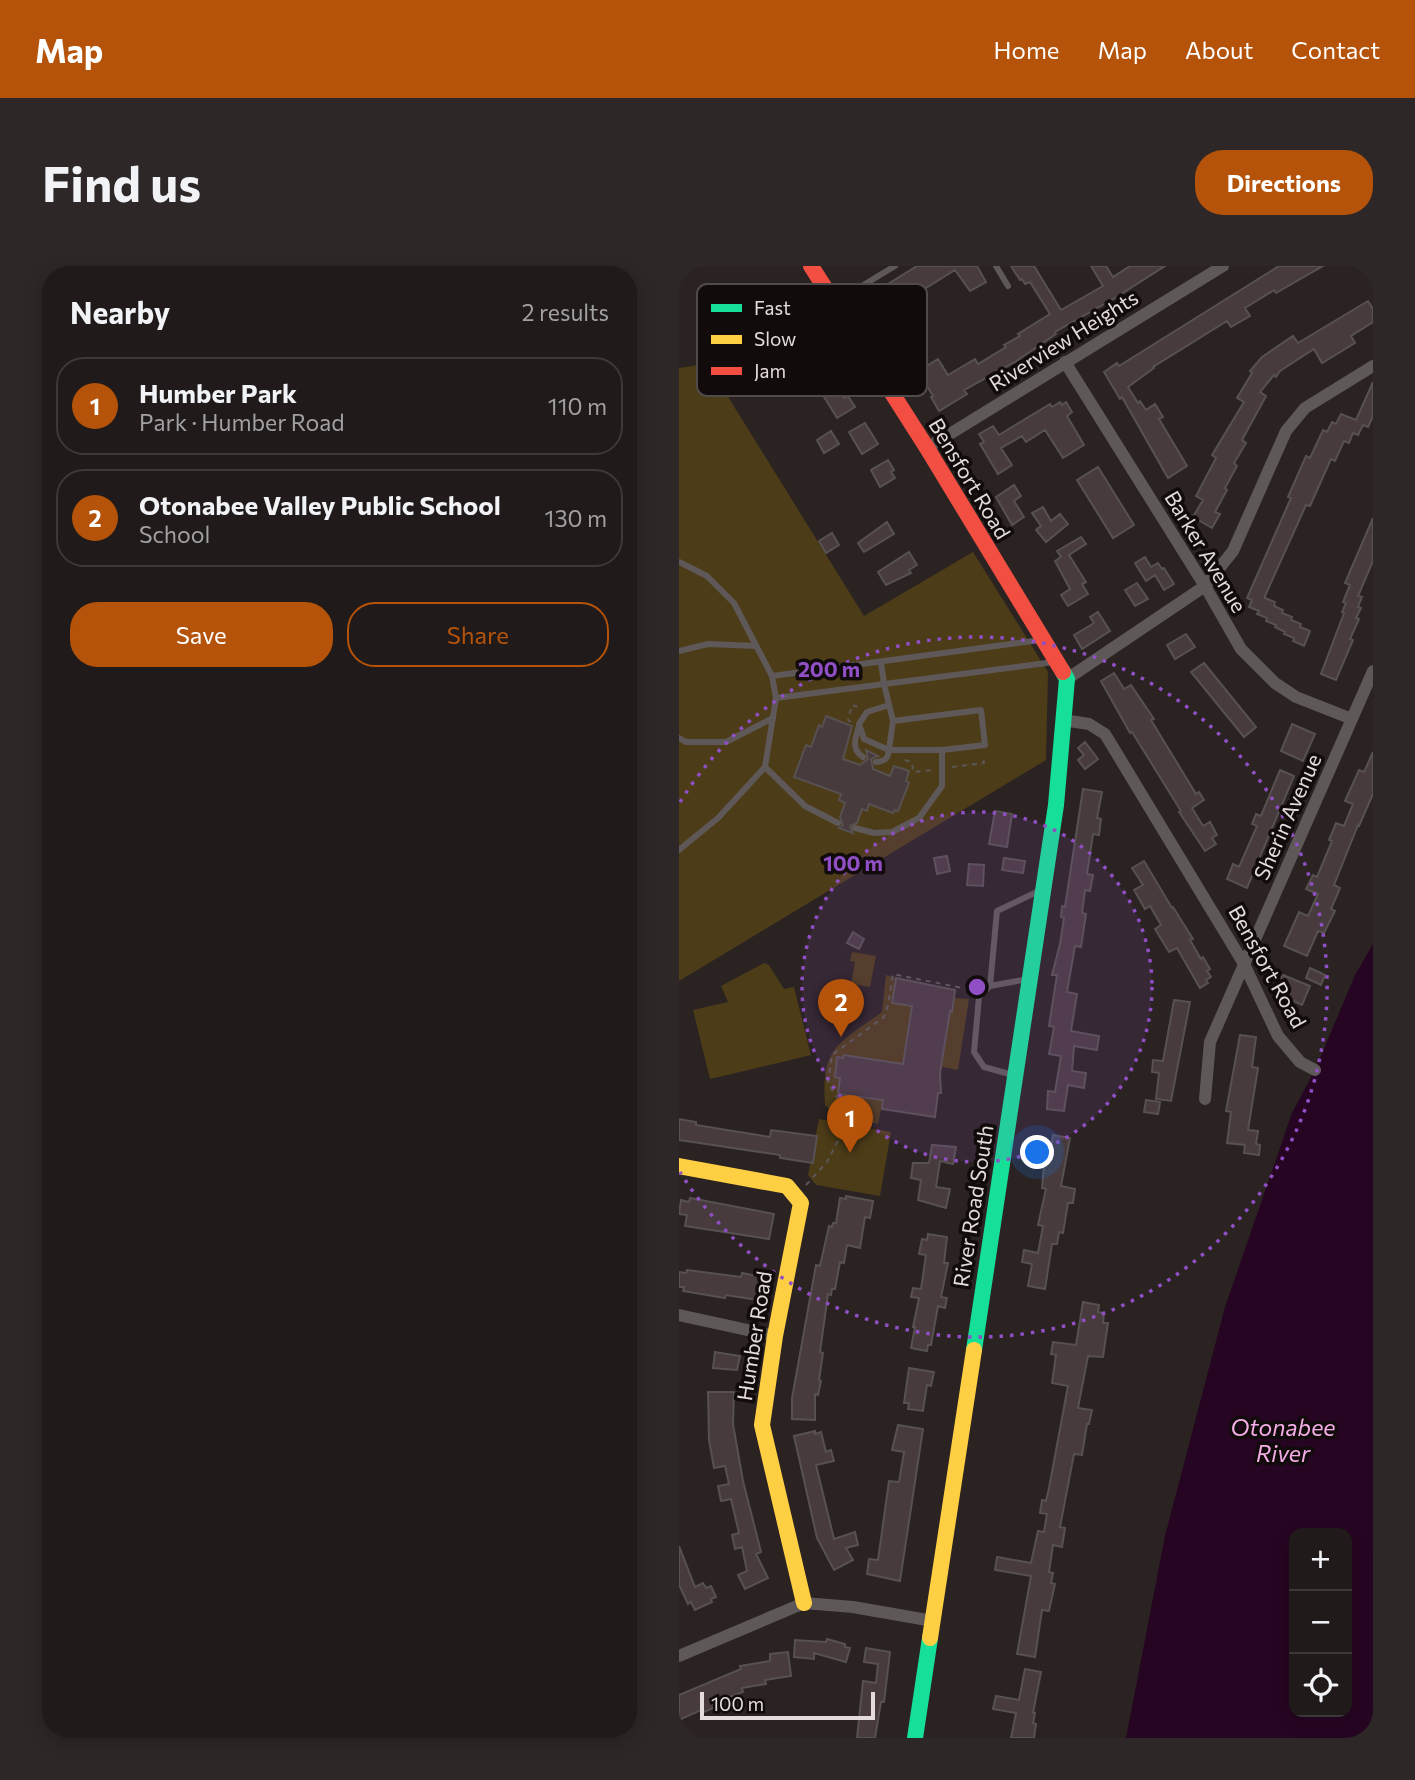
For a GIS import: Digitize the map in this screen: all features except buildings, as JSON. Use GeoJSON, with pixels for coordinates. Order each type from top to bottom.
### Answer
{"type":"FeatureCollection","features":[{"type":"Feature","properties":{"kind":"street","name":"Bensfort Road"},"geometry":{"type":"LineString","coordinates":[[811,266],[823,284]]}},
{"type":"Feature","properties":{"kind":"street","name":"Riverview Heights"},"geometry":{"type":"LineString","coordinates":[[927,448],[1223,266]]}},
{"type":"Feature","properties":{"kind":"street","name":"Barker Avenue"},"geometry":{"type":"LineString","coordinates":[[1066,362],[1241,649],[1275,683],[1296,697],[1352,719]]}},
{"type":"Feature","properties":{"kind":"street"},"geometry":{"type":"LineString","coordinates":[[1067,679],[1205,586],[1233,551],[1286,431],[1305,408],[1373,366]]}},
{"type":"Feature","properties":{"kind":"street","name":"Bensfort Road"},"geometry":{"type":"LineString","coordinates":[[894,396],[1067,679]]}},
{"type":"Feature","properties":{"kind":"street","name":"Sherin Avenue"},"geometry":{"type":"LineString","coordinates":[[1205,1099],[1210,1042],[1373,671]]}},
{"type":"Feature","properties":{"kind":"street","name":"River Road South"},"geometry":{"type":"LineString","coordinates":[[915,1738],[1056,805],[1067,679]]}},
{"type":"Feature","properties":{"kind":"street","name":"Bensfort Road"},"geometry":{"type":"LineString","coordinates":[[1063,720],[1089,724],[1105,734],[1244,964],[1278,1036],[1300,1062],[1315,1070]]}},
{"type":"Feature","properties":{"kind":"street"},"geometry":{"type":"LineString","coordinates":[[679,1166],[786,1186],[794,1195]]}},
{"type":"Feature","properties":{"kind":"street","name":"Humber Road"},"geometry":{"type":"LineString","coordinates":[[794,1195],[801,1203],[775,1336],[762,1425],[804,1603]]}},
{"type":"Feature","properties":{"kind":"street"},"geometry":{"type":"LineString","coordinates":[[679,1315],[775,1336]]}},
{"type":"Feature","properties":{"kind":"street"},"geometry":{"type":"LineString","coordinates":[[679,1655],[804,1603],[853,1607],[933,1621]]}},
{"type":"Feature","properties":{"kind":"lane"},"geometry":{"type":"LineString","coordinates":[[865,284],[895,266]]}},
{"type":"Feature","properties":{"kind":"lane"},"geometry":{"type":"LineString","coordinates":[[996,266],[1008,286]]}},
{"type":"Feature","properties":{"kind":"lane"},"geometry":{"type":"LineString","coordinates":[[679,562],[706,576],[734,603],[772,676],[776,698],[765,767],[718,818],[682,843],[679,850]]}},
{"type":"Feature","properties":{"kind":"lane"},"geometry":{"type":"LineString","coordinates":[[772,676],[1042,640]]}},
{"type":"Feature","properties":{"kind":"lane"},"geometry":{"type":"LineString","coordinates":[[679,652],[708,644],[756,646]]}},
{"type":"Feature","properties":{"kind":"lane"},"geometry":{"type":"LineString","coordinates":[[776,698],[1056,661]]}},
{"type":"Feature","properties":{"kind":"lane"},"geometry":{"type":"LineString","coordinates":[[876,762],[888,757],[893,721],[881,662]]}},
{"type":"Feature","properties":{"kind":"lane"},"geometry":{"type":"LineString","coordinates":[[863,757],[857,753],[854,746],[859,724],[867,712],[889,705]]}},
{"type":"Feature","properties":{"kind":"lane"},"geometry":{"type":"LineString","coordinates":[[859,724],[864,739],[890,750],[942,750],[985,745],[981,710],[893,721]]}},
{"type":"Feature","properties":{"kind":"lane"},"geometry":{"type":"LineString","coordinates":[[679,738],[686,742],[726,742],[773,718]]}},
{"type":"Feature","properties":{"kind":"lane"},"geometry":{"type":"LineString","coordinates":[[855,828],[892,832],[919,818],[942,786],[942,750]]}},
{"type":"Feature","properties":{"kind":"lane"},"geometry":{"type":"LineString","coordinates":[[765,767],[805,807],[838,823]]}},
{"type":"Feature","properties":{"kind":"lane"},"geometry":{"type":"LineString","coordinates":[[990,986],[997,911],[1043,889]]}},
{"type":"Feature","properties":{"kind":"lane"},"geometry":{"type":"LineString","coordinates":[[1015,1076],[984,1067],[974,1052],[979,997],[990,986],[1030,979]]}},
{"type":"Feature","properties":{"kind":"path"},"geometry":{"type":"LineString","coordinates":[[794,1195],[818,1174],[844,1129],[846,1111],[828,1084],[832,1055],[884,1017],[893,974],[977,991]]}},
{"type":"Feature","properties":{"kind":"shaded area"},"geometry":{"type":"Polygon","coordinates":[[[697,365],[697,396],[728,396],[864,616],[973,552],[1048,672],[1046,760],[679,981],[679,368],[697,365]]]}},
{"type":"Feature","properties":{"kind":"shaded area"},"geometry":{"type":"Polygon","coordinates":[[[852,952],[876,956],[870,987],[851,984],[855,962],[850,961],[852,952]]]}},
{"type":"Feature","properties":{"kind":"shaded area"},"geometry":{"type":"Polygon","coordinates":[[[764,963],[769,965],[784,989],[794,987],[811,1055],[710,1079],[693,1010],[728,1002],[721,986],[764,963]]]}},
{"type":"Feature","properties":{"kind":"shaded area"},"geometry":{"type":"Polygon","coordinates":[[[886,975],[896,978],[892,1003],[913,1006],[904,1061],[906,1067],[837,1057],[835,1076],[840,1078],[838,1094],[883,1100],[878,1124],[835,1115],[825,1105],[824,1086],[826,1070],[835,1049],[882,1012],[886,975]]]}},
{"type":"Feature","properties":{"kind":"shaded area"},"geometry":{"type":"Polygon","coordinates":[[[954,998],[969,999],[958,1070],[942,1067],[942,1049],[947,1030],[943,1010],[952,1011],[954,998]]]}},
{"type":"Feature","properties":{"kind":"shaded area"},"geometry":{"type":"Polygon","coordinates":[[[819,1119],[891,1132],[880,1196],[816,1185],[808,1175],[819,1119]]]}},
{"type":"Feature","properties":{"kind":"water","name":"Otonabee River"},"geometry":{"type":"Polygon","coordinates":[[[1373,944],[1373,1738],[1126,1738],[1165,1536],[1225,1307],[1292,1113],[1315,1070],[1355,975],[1373,944]]]}},
{"type":"Feature","properties":{"kind":"traffic: fast"},"geometry":{"type":"LineString","coordinates":[[974,1350],[1056,805],[1067,679],[1063,672]]}},
{"type":"Feature","properties":{"kind":"traffic: fast"},"geometry":{"type":"LineString","coordinates":[[915,1738],[930,1638]]}},
{"type":"Feature","properties":{"kind":"traffic: slow"},"geometry":{"type":"LineString","coordinates":[[679,1166],[787,1186],[801,1203],[775,1336],[762,1425],[804,1603]]}},
{"type":"Feature","properties":{"kind":"traffic: slow"},"geometry":{"type":"LineString","coordinates":[[930,1638],[974,1350]]}},
{"type":"Feature","properties":{"kind":"traffic: jam"},"geometry":{"type":"LineString","coordinates":[[811,266],[822,284]]}},
{"type":"Feature","properties":{"kind":"traffic: jam"},"geometry":{"type":"LineString","coordinates":[[894,396],[1063,672]]}},
{"type":"Feature","properties":{"kind":"place","name":"Otonabee Valley Public School"},"geometry":{"type":"Point","coordinates":[841,1037]}},
{"type":"Feature","properties":{"kind":"place","name":"Humber Park"},"geometry":{"type":"Point","coordinates":[850,1153]}}]}
